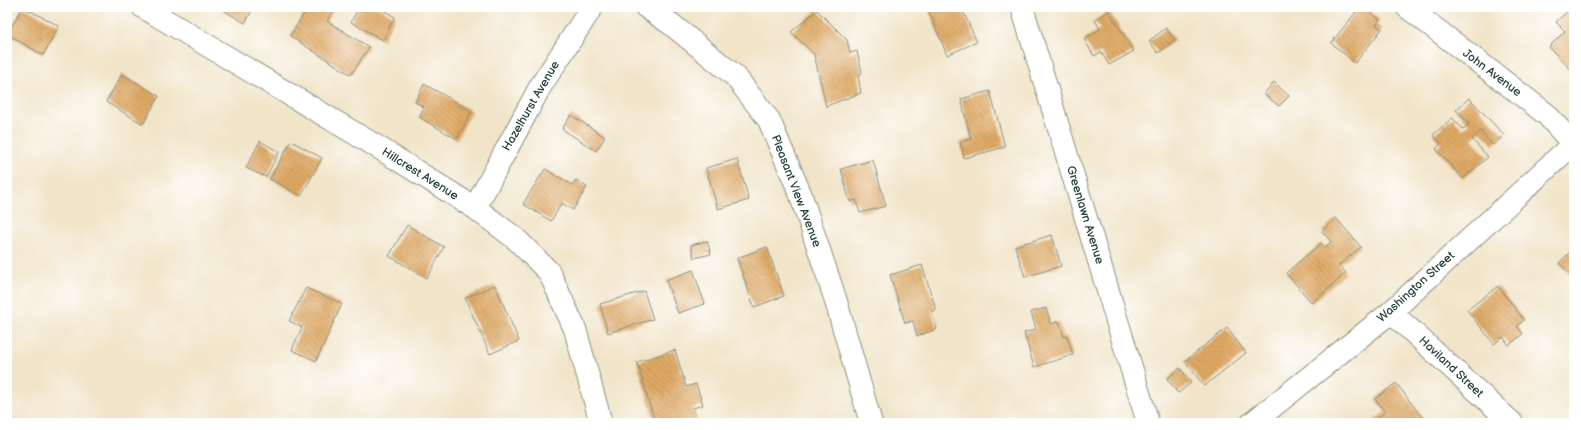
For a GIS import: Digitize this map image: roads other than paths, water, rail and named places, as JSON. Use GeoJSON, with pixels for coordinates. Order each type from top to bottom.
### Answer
{"type":"FeatureCollection","features":[{"type":"Feature","properties":{"kind":"street","name":"Hillcrest Avenue"},"geometry":{"type":"LineString","coordinates":[[143,7],[376,146],[475,208],[516,239],[549,272],[575,329],[601,423]]}},
{"type":"Feature","properties":{"kind":"street","name":"Hazelhurst Avenue"},"geometry":{"type":"LineString","coordinates":[[475,208],[540,87],[592,7]]}},
{"type":"Feature","properties":{"kind":"street","name":"Pleasant View Avenue"},"geometry":{"type":"LineString","coordinates":[[646,7],[671,24],[735,76],[769,120],[803,201],[834,298],[871,423]]}},
{"type":"Feature","properties":{"kind":"street","name":"Greenlawn Avenue"},"geometry":{"type":"LineString","coordinates":[[1022,7],[1148,423]]}},
{"type":"Feature","properties":{"kind":"street","name":"John Avenue"},"geometry":{"type":"LineString","coordinates":[[1407,7],[1546,114],[1573,143]]}},
{"type":"Feature","properties":{"kind":"street","name":"Washington Street"},"geometry":{"type":"LineString","coordinates":[[1252,423],[1391,312],[1573,143]]}},
{"type":"Feature","properties":{"kind":"street","name":"Haviland Street"},"geometry":{"type":"LineString","coordinates":[[1391,312],[1512,423]]}}]}
